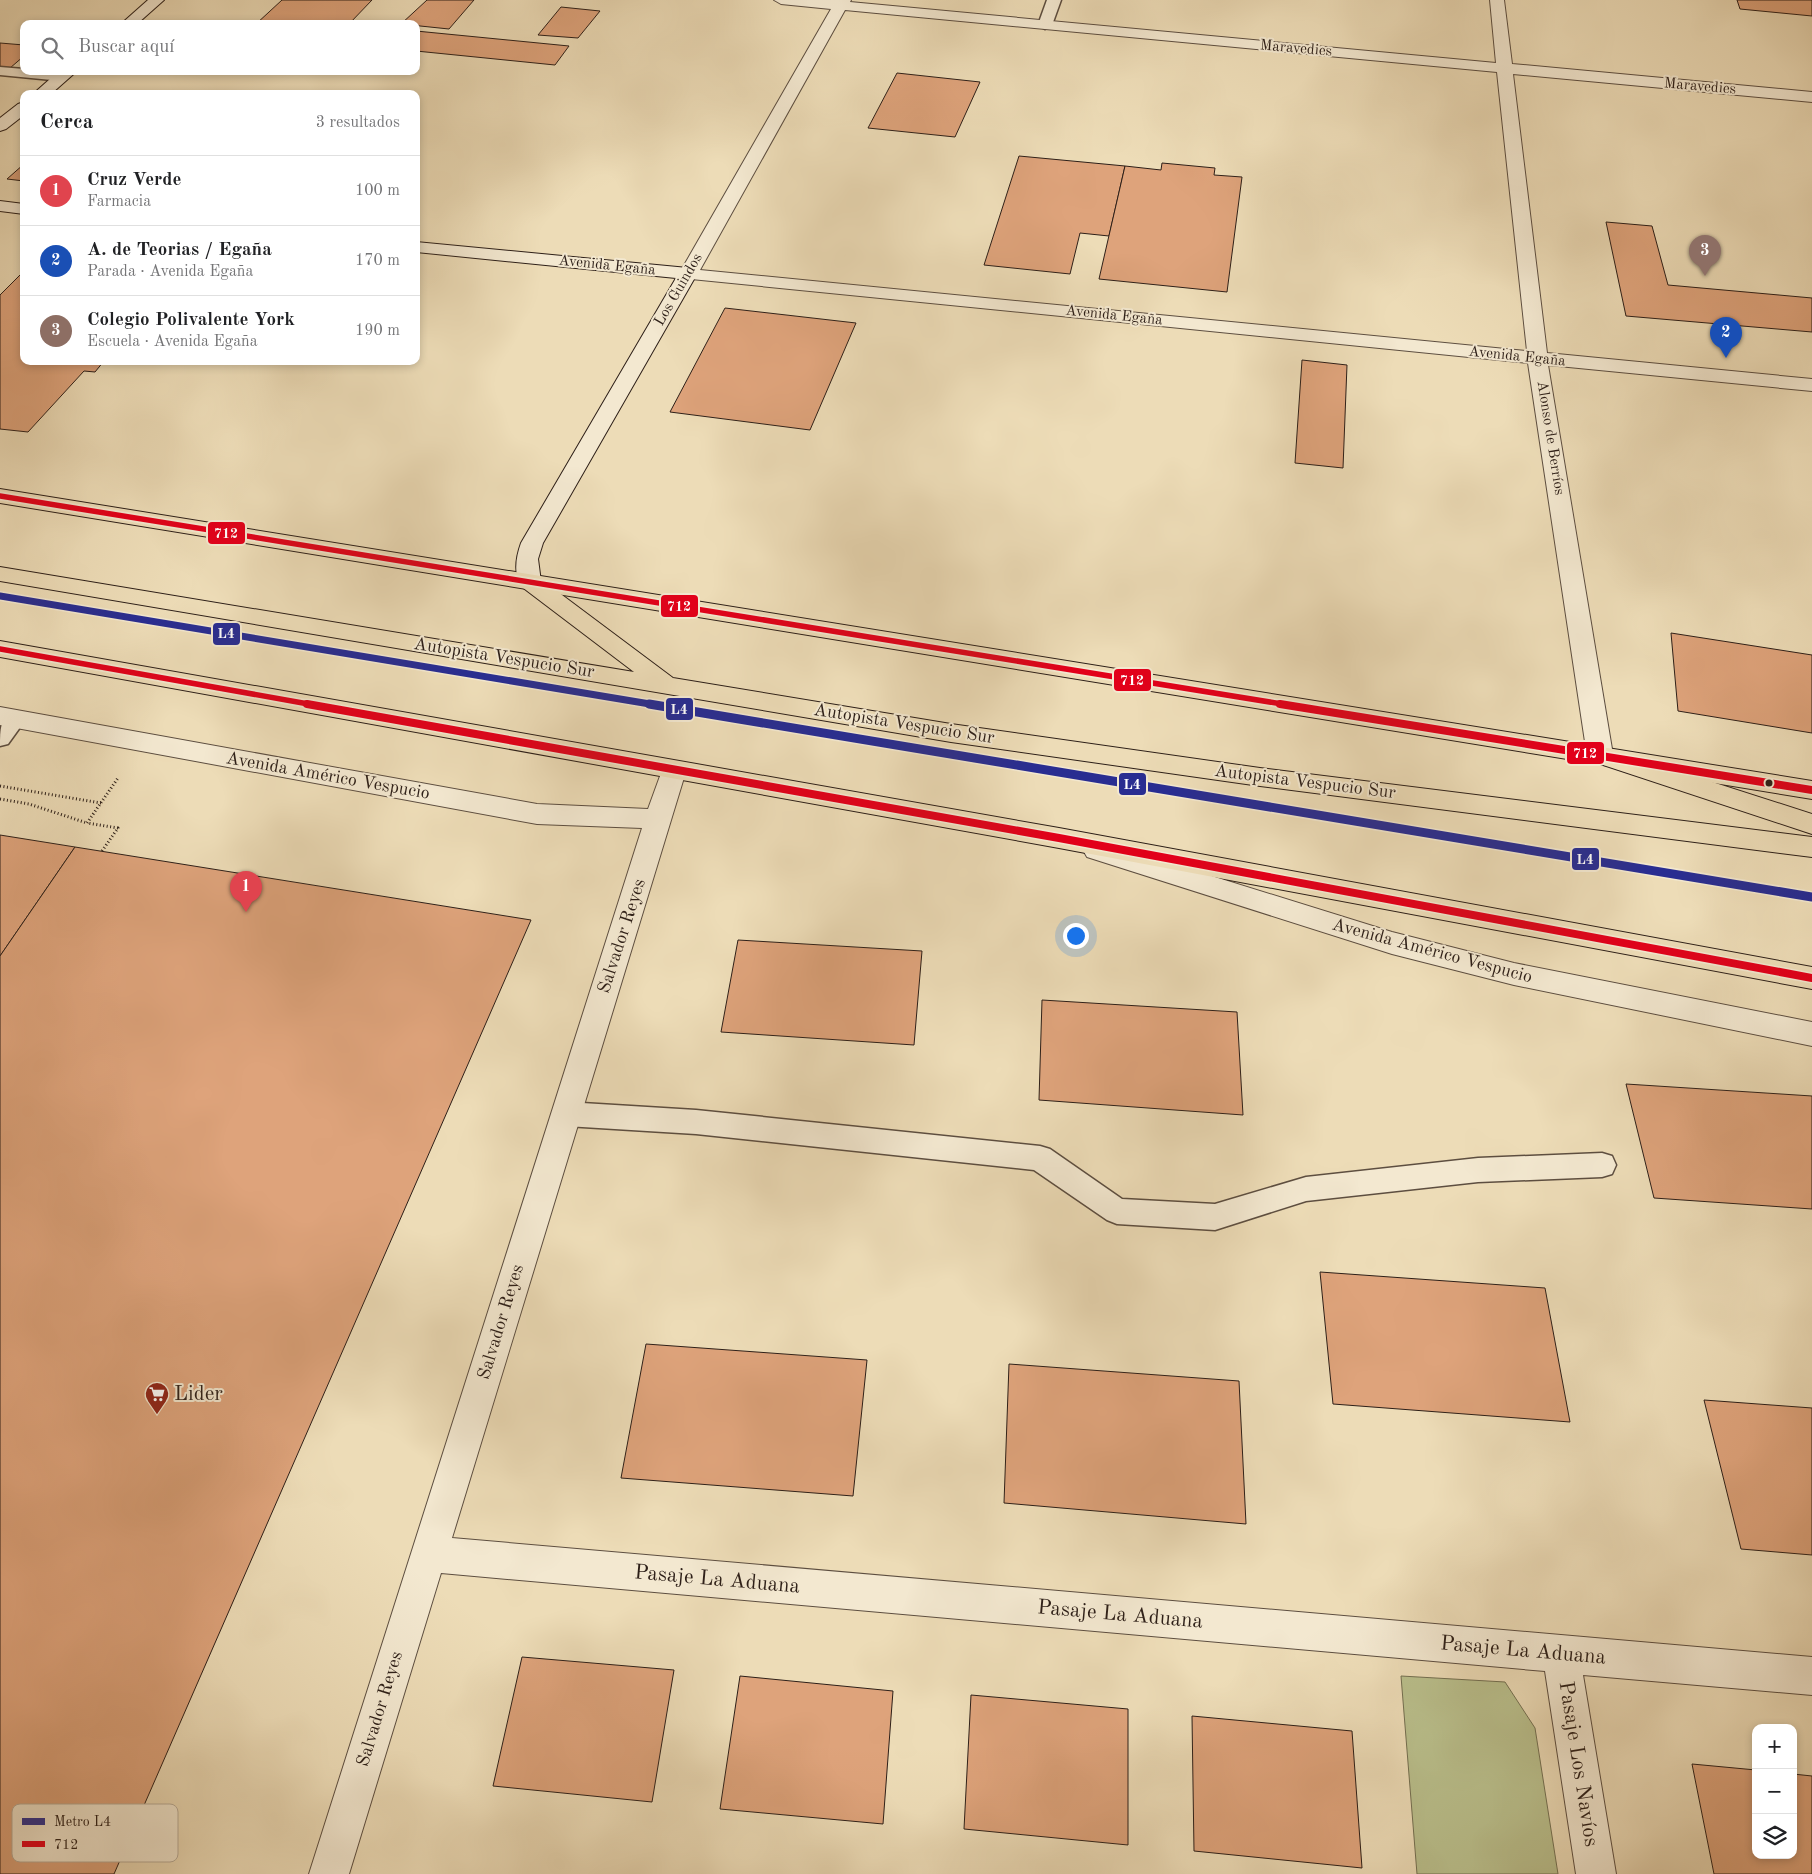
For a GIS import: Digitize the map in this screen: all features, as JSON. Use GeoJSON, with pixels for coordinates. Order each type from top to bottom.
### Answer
{"type":"FeatureCollection","features":[{"type":"Feature","properties":{"kind":"main road"},"geometry":{"type":"LineString","coordinates":[[0,496],[1812,790]]}},
{"type":"Feature","properties":{"kind":"main road","name":"Autopista Vespucio Sur"},"geometry":{"type":"LineString","coordinates":[[0,574],[951,733],[1251,776],[1812,847]]}},
{"type":"Feature","properties":{"kind":"main road"},"geometry":{"type":"LineString","coordinates":[[530,582],[608,643],[652,675],[673,686]]}},
{"type":"Feature","properties":{"kind":"main road","name":"Avenida Américo Vespucio"},"geometry":{"type":"LineString","coordinates":[[0,649],[672,771],[1059,838],[1812,978]]}},
{"type":"Feature","properties":{"kind":"main road"},"geometry":{"type":"LineString","coordinates":[[1600,755],[1812,824]]}},
{"type":"Feature","properties":{"kind":"street"},"geometry":{"type":"LineString","coordinates":[[133,20],[157,0]]}},
{"type":"Feature","properties":{"kind":"street","name":"Maravedies"},"geometry":{"type":"LineString","coordinates":[[781,0],[842,3],[1045,25],[1812,97]]}},
{"type":"Feature","properties":{"kind":"street","name":"Alonso de Berríos"},"geometry":{"type":"LineString","coordinates":[[1497,0],[1538,359],[1600,755]]}},
{"type":"Feature","properties":{"kind":"street","name":"Los Guindos"},"geometry":{"type":"LineString","coordinates":[[530,582],[527,559],[532,542],[688,274],[842,3]]}},
{"type":"Feature","properties":{"kind":"street"},"geometry":{"type":"LineString","coordinates":[[46,90],[64,75]]}},
{"type":"Feature","properties":{"kind":"street"},"geometry":{"type":"LineString","coordinates":[[0,126],[20,110]]}},
{"type":"Feature","properties":{"kind":"street"},"geometry":{"type":"LineString","coordinates":[[0,206],[20,208]]}},
{"type":"Feature","properties":{"kind":"street","name":"Avenida Egaña"},"geometry":{"type":"LineString","coordinates":[[420,247],[1812,385]]}},
{"type":"Feature","properties":{"kind":"street","name":"Avenida Américo Vespucio"},"geometry":{"type":"LineString","coordinates":[[5,724],[537,814],[658,820]]}},
{"type":"Feature","properties":{"kind":"street","name":"Salvador Reyes"},"geometry":{"type":"LineString","coordinates":[[329,1874],[672,771]]}},
{"type":"Feature","properties":{"kind":"street","name":"Avenida Américo Vespucio"},"geometry":{"type":"LineString","coordinates":[[1059,838],[1392,943],[1514,974],[1812,1034]]}},
{"type":"Feature","properties":{"kind":"street","name":"Pasaje La Aduana"},"geometry":{"type":"LineString","coordinates":[[428,1554],[1812,1676]]}},
{"type":"Feature","properties":{"kind":"street","name":"Pasaje Los Navíos"},"geometry":{"type":"LineString","coordinates":[[1561,1654],[1596,1874]]}},
{"type":"Feature","properties":{"kind":"lane"},"geometry":{"type":"LineString","coordinates":[[1045,25],[1054,0]]}},
{"type":"Feature","properties":{"kind":"lane"},"geometry":{"type":"LineString","coordinates":[[0,71],[20,72]]}},
{"type":"Feature","properties":{"kind":"lane"},"geometry":{"type":"LineString","coordinates":[[566,1114],[696,1122],[1040,1158],[1117,1210],[1215,1217],[1306,1189],[1478,1170],[1602,1165]]}},
{"type":"Feature","properties":{"kind":"path"},"geometry":{"type":"LineString","coordinates":[[87,823],[121,774]]}},
{"type":"Feature","properties":{"kind":"path"},"geometry":{"type":"LineString","coordinates":[[0,786],[100,802]]}},
{"type":"Feature","properties":{"kind":"path"},"geometry":{"type":"LineString","coordinates":[[0,799],[29,804],[87,823],[118,828],[102,851]]}},
{"type":"Feature","properties":{"kind":"green space"},"geometry":{"type":"Polygon","coordinates":[[[1401,1676],[1505,1682],[1535,1728],[1558,1874],[1417,1874],[1401,1676]]]}},
{"type":"Feature","properties":{"kind":"building"},"geometry":{"type":"Polygon","coordinates":[[[282,0],[372,0],[353,20],[260,20],[282,0]]]}},
{"type":"Feature","properties":{"kind":"building"},"geometry":{"type":"Polygon","coordinates":[[[427,0],[474,0],[449,29],[420,26],[420,20],[405,20],[427,0]]]}},
{"type":"Feature","properties":{"kind":"building"},"geometry":{"type":"Polygon","coordinates":[[[1737,0],[1812,0],[1812,16],[1740,9],[1737,0]]]}},
{"type":"Feature","properties":{"kind":"building"},"geometry":{"type":"Polygon","coordinates":[[[561,7],[600,11],[578,38],[538,35],[561,7]]]}},
{"type":"Feature","properties":{"kind":"building"},"geometry":{"type":"Polygon","coordinates":[[[420,31],[569,46],[555,65],[420,51],[420,31]]]}},
{"type":"Feature","properties":{"kind":"building"},"geometry":{"type":"Polygon","coordinates":[[[0,43],[20,45],[20,59],[10,68],[0,67],[0,43]]]}},
{"type":"Feature","properties":{"kind":"building"},"geometry":{"type":"Polygon","coordinates":[[[897,73],[980,82],[955,137],[868,128],[897,73]]]}},
{"type":"Feature","properties":{"kind":"building"},"geometry":{"type":"Polygon","coordinates":[[[1019,156],[1125,166],[1109,236],[1080,233],[1070,274],[984,265],[1019,156]]]}},
{"type":"Feature","properties":{"kind":"building"},"geometry":{"type":"Polygon","coordinates":[[[1162,163],[1215,168],[1214,175],[1242,177],[1227,292],[1099,279],[1125,166],[1161,170],[1162,163]]]}},
{"type":"Feature","properties":{"kind":"building"},"geometry":{"type":"Polygon","coordinates":[[[20,168],[20,181],[7,179],[20,168]]]}},
{"type":"Feature","properties":{"kind":"building"},"geometry":{"type":"Polygon","coordinates":[[[1606,222],[1652,226],[1668,285],[1812,298],[1812,332],[1626,316],[1606,222]]]}},
{"type":"Feature","properties":{"kind":"building"},"geometry":{"type":"Polygon","coordinates":[[[20,275],[20,365],[101,365],[95,372],[84,371],[28,432],[0,429],[0,295],[20,275]]]}},
{"type":"Feature","properties":{"kind":"building"},"geometry":{"type":"Polygon","coordinates":[[[725,308],[856,323],[810,430],[670,412],[725,308]]]}},
{"type":"Feature","properties":{"kind":"building"},"geometry":{"type":"Polygon","coordinates":[[[1302,360],[1347,365],[1343,468],[1295,463],[1302,360]]]}},
{"type":"Feature","properties":{"kind":"building"},"geometry":{"type":"Polygon","coordinates":[[[1671,633],[1812,655],[1812,733],[1678,711],[1671,633]]]}},
{"type":"Feature","properties":{"kind":"building"},"geometry":{"type":"Polygon","coordinates":[[[0,835],[75,847],[0,956],[0,835]]]}},
{"type":"Feature","properties":{"kind":"building","name":"Lider"},"geometry":{"type":"Polygon","coordinates":[[[75,847],[531,920],[145,1804],[12,1804],[12,1862],[119,1862],[114,1874],[0,1874],[0,956],[75,847]]]}},
{"type":"Feature","properties":{"kind":"building"},"geometry":{"type":"Polygon","coordinates":[[[738,940],[922,951],[914,1045],[721,1032],[738,940]]]}},
{"type":"Feature","properties":{"kind":"building"},"geometry":{"type":"Polygon","coordinates":[[[1042,1000],[1237,1012],[1243,1115],[1039,1100],[1042,1000]]]}},
{"type":"Feature","properties":{"kind":"building"},"geometry":{"type":"Polygon","coordinates":[[[1626,1084],[1812,1096],[1812,1209],[1654,1198],[1626,1084]]]}},
{"type":"Feature","properties":{"kind":"building"},"geometry":{"type":"Polygon","coordinates":[[[1320,1272],[1545,1288],[1570,1422],[1333,1404],[1320,1272]]]}},
{"type":"Feature","properties":{"kind":"building"},"geometry":{"type":"Polygon","coordinates":[[[646,1344],[867,1360],[853,1496],[621,1478],[646,1344]]]}},
{"type":"Feature","properties":{"kind":"building"},"geometry":{"type":"Polygon","coordinates":[[[1009,1364],[1239,1381],[1246,1524],[1004,1503],[1009,1364]]]}},
{"type":"Feature","properties":{"kind":"building"},"geometry":{"type":"Polygon","coordinates":[[[1704,1400],[1812,1408],[1812,1555],[1741,1549],[1704,1400]]]}},
{"type":"Feature","properties":{"kind":"building"},"geometry":{"type":"Polygon","coordinates":[[[522,1657],[674,1670],[652,1802],[493,1786],[522,1657]]]}},
{"type":"Feature","properties":{"kind":"building"},"geometry":{"type":"Polygon","coordinates":[[[740,1676],[893,1691],[883,1824],[720,1809],[740,1676]]]}},
{"type":"Feature","properties":{"kind":"building"},"geometry":{"type":"Polygon","coordinates":[[[971,1695],[1128,1709],[1128,1845],[964,1829],[971,1695]]]}},
{"type":"Feature","properties":{"kind":"building"},"geometry":{"type":"Polygon","coordinates":[[[1192,1716],[1352,1731],[1362,1868],[1194,1851],[1192,1716]]]}},
{"type":"Feature","properties":{"kind":"building"},"geometry":{"type":"Polygon","coordinates":[[[1692,1764],[1752,1770],[1752,1859],[1797,1859],[1797,1774],[1812,1776],[1812,1874],[1714,1874],[1692,1764]]]}},
{"type":"Feature","properties":{"kind":"metro line","name":"L4"},"geometry":{"type":"LineString","coordinates":[[0,596],[1812,897]]}},
{"type":"Feature","properties":{"kind":"transit line","name":"712"},"geometry":{"type":"LineString","coordinates":[[0,496],[1812,790]]}},
{"type":"Feature","properties":{"kind":"transit line","name":"712"},"geometry":{"type":"LineString","coordinates":[[0,649],[1059,838],[1812,978]]}},
{"type":"Feature","properties":{"kind":"place","name":"Colegio Polivalente York"},"geometry":{"type":"Point","coordinates":[1705,276]}},
{"type":"Feature","properties":{"kind":"place","name":"A. de Teorias / Egaña"},"geometry":{"type":"Point","coordinates":[1726,358]}},
{"type":"Feature","properties":{"kind":"place","name":"Cruz Verde"},"geometry":{"type":"Point","coordinates":[246,912]}},
{"type":"Feature","properties":{"kind":"place","name":"Lider"},"geometry":{"type":"Point","coordinates":[157,1415]}}]}
